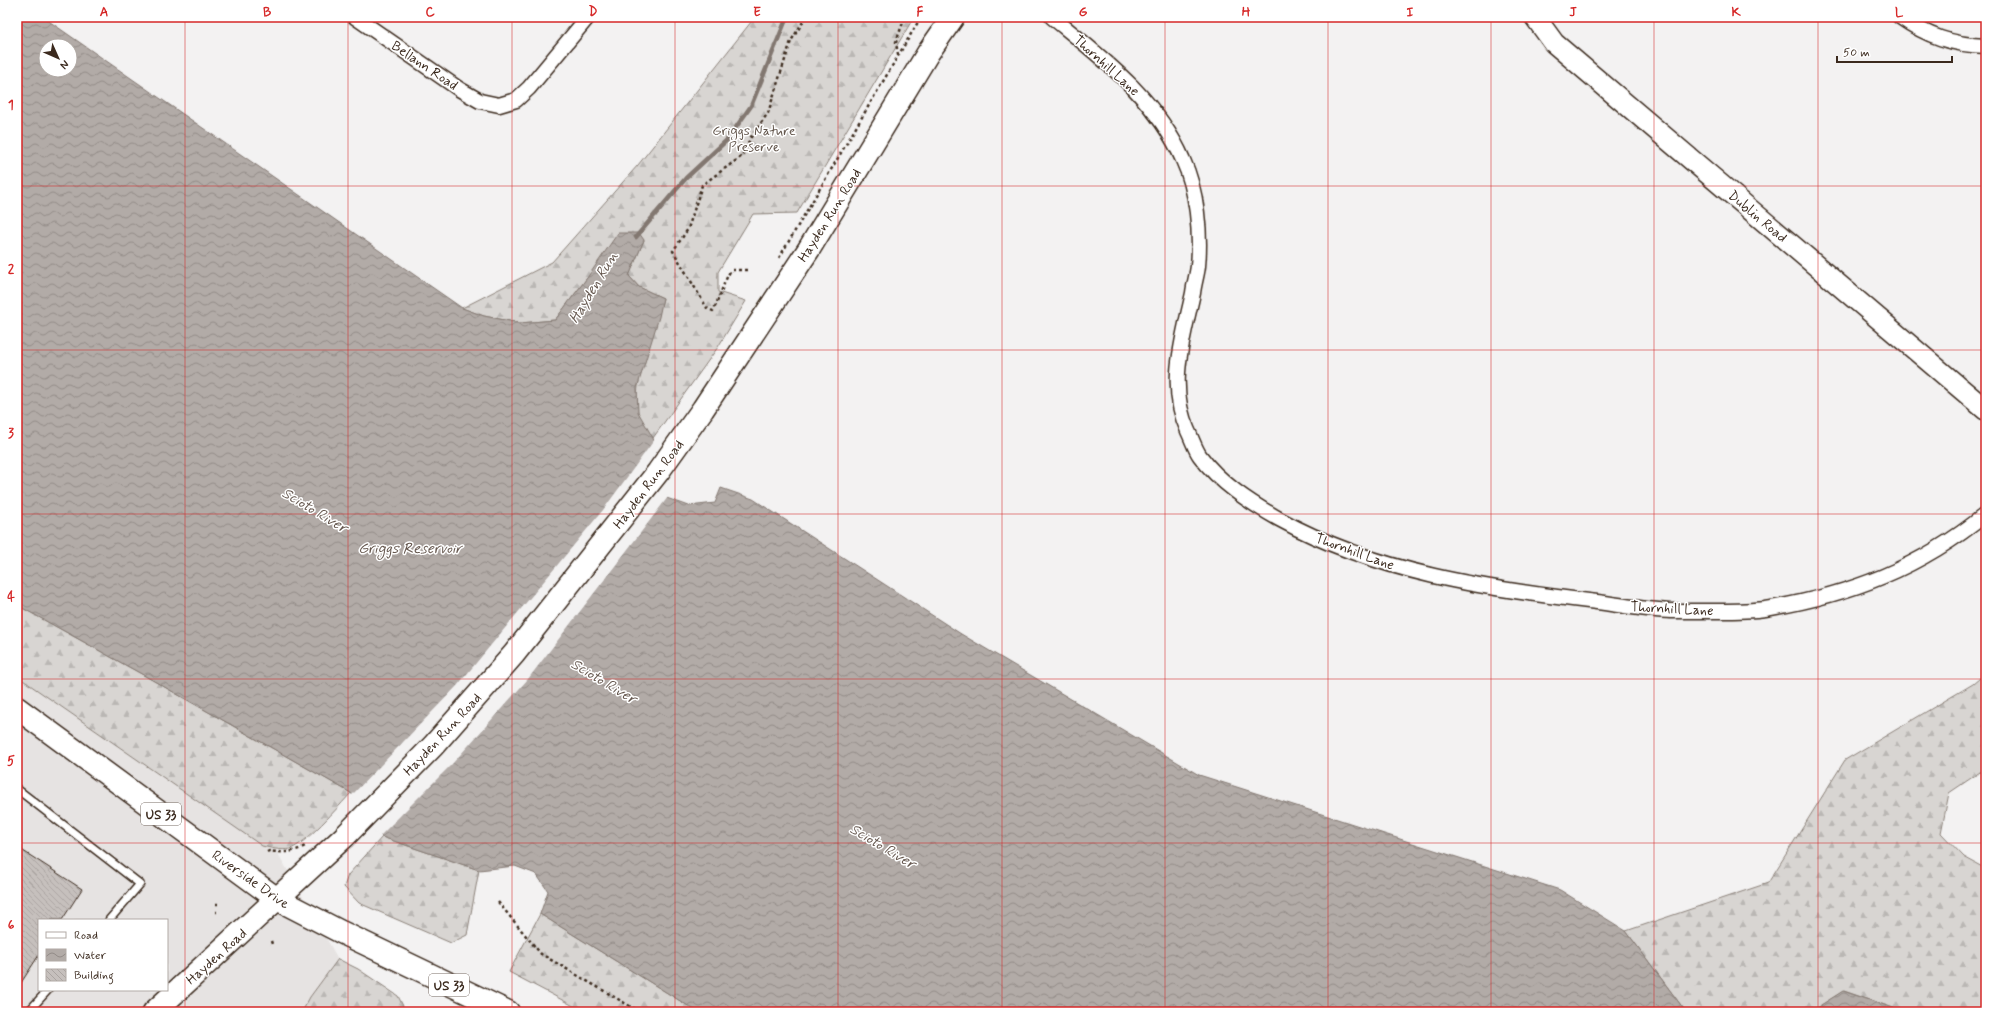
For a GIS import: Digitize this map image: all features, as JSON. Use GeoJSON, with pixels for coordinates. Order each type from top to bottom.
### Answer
{"type":"FeatureCollection","features":[{"type":"Feature","properties":{"kind":"main road","name":"Hayden Run Road"},"geometry":{"type":"LineString","coordinates":[[277,900],[344,837],[433,746],[514,654],[658,472],[703,409],[809,249],[928,53],[954,17]]}},
{"type":"Feature","properties":{"kind":"main road","name":"Dublin Road"},"geometry":{"type":"LineString","coordinates":[[1535,17],[1560,48],[1986,410]]}},
{"type":"Feature","properties":{"kind":"main road","name":"Riverside Drive"},"geometry":{"type":"LineString","coordinates":[[17,708],[277,900],[486,1006],[508,1012]]}},
{"type":"Feature","properties":{"kind":"main road","name":"Hayden Road"},"geometry":{"type":"LineString","coordinates":[[154,1012],[277,900]]}},
{"type":"Feature","properties":{"kind":"street","name":"Bellann Road"},"geometry":{"type":"LineString","coordinates":[[355,17],[459,89],[480,101],[499,105],[516,100],[530,88],[588,17]]}},
{"type":"Feature","properties":{"kind":"street","name":"Thornhill Lane"},"geometry":{"type":"LineString","coordinates":[[1052,17],[1116,70],[1143,97],[1164,126],[1183,159],[1192,184],[1197,216],[1198,267],[1176,376],[1182,418],[1199,454],[1225,483],[1259,508],[1348,552],[1404,569],[1517,593],[1668,611],[1734,611],[1763,609],[1806,602],[1847,591],[1877,580],[1920,559],[1953,539],[1986,514]]}},
{"type":"Feature","properties":{"kind":"street"},"geometry":{"type":"LineString","coordinates":[[1900,17],[1913,27],[1946,42],[1986,46]]}},
{"type":"Feature","properties":{"kind":"lane"},"geometry":{"type":"LineString","coordinates":[[17,789],[140,884],[109,919]]}},
{"type":"Feature","properties":{"kind":"lane"},"geometry":{"type":"LineString","coordinates":[[28,1012],[47,991]]}},
{"type":"Feature","properties":{"kind":"path"},"geometry":{"type":"LineString","coordinates":[[747,270],[731,270],[723,283],[722,292],[712,311],[707,308],[673,251],[688,229],[702,185],[742,156],[750,137],[768,112],[791,41],[806,17]]}},
{"type":"Feature","properties":{"kind":"path"},"geometry":{"type":"LineString","coordinates":[[898,56],[896,42],[906,17]]}},
{"type":"Feature","properties":{"kind":"path"},"geometry":{"type":"LineString","coordinates":[[787,246],[921,17]]}},
{"type":"Feature","properties":{"kind":"path"},"geometry":{"type":"LineString","coordinates":[[267,852],[290,852],[311,843]]}},
{"type":"Feature","properties":{"kind":"path"},"geometry":{"type":"LineString","coordinates":[[498,902],[541,954],[640,1012]]}},
{"type":"Feature","properties":{"kind":"shaded area"},"geometry":{"type":"Polygon","coordinates":[[[17,676],[262,845],[276,850],[338,959],[310,997],[302,1012],[17,1012],[17,676]]]}},
{"type":"Feature","properties":{"kind":"green space","name":"Griggs Nature Preserve"},"geometry":{"type":"Polygon","coordinates":[[[755,17],[914,17],[797,213],[753,214],[718,272],[718,292],[746,301],[718,347],[653,438],[639,415],[637,400],[638,387],[645,356],[663,298],[639,287],[629,276],[644,240],[587,278],[555,320],[520,323],[484,316],[462,308],[552,262],[638,165],[755,17]]]}},
{"type":"Feature","properties":{"kind":"green space"},"geometry":{"type":"Polygon","coordinates":[[[17,605],[351,793],[313,833],[296,846],[283,850],[262,846],[17,676],[17,605]]]}},
{"type":"Feature","properties":{"kind":"green space"},"geometry":{"type":"Polygon","coordinates":[[[1986,673],[1986,768],[1949,793],[1941,833],[1964,857],[1986,869],[1986,1012],[1905,1012],[1844,991],[1810,1012],[1686,1012],[1626,931],[1768,883],[1845,760],[1973,684],[1986,673]]]}},
{"type":"Feature","properties":{"kind":"green space"},"geometry":{"type":"Polygon","coordinates":[[[382,837],[479,870],[467,935],[451,943],[359,903],[344,887],[348,875],[382,837]]]}},
{"type":"Feature","properties":{"kind":"green space"},"geometry":{"type":"Polygon","coordinates":[[[540,914],[698,1012],[585,1012],[509,972],[540,914]]]}},
{"type":"Feature","properties":{"kind":"green space"},"geometry":{"type":"Polygon","coordinates":[[[338,959],[358,969],[398,996],[405,1010],[404,1012],[302,1012],[310,997],[338,959]]]}},
{"type":"Feature","properties":{"kind":"water","name":"Griggs Reservoir"},"geometry":{"type":"Polygon","coordinates":[[[17,17],[43,17],[73,38],[38,38],[38,78],[78,78],[78,41],[462,308],[484,316],[520,323],[555,320],[587,278],[618,233],[639,233],[644,240],[629,276],[639,287],[663,298],[659,317],[637,388],[638,412],[653,438],[658,453],[647,491],[689,506],[715,503],[721,488],[753,499],[961,634],[1199,775],[1560,890],[1626,931],[1686,1012],[698,1012],[540,914],[548,891],[536,874],[515,866],[479,870],[382,837],[351,793],[17,605],[17,17]]]}},
{"type":"Feature","properties":{"kind":"water"},"geometry":{"type":"Polygon","coordinates":[[[1843,991],[1905,1012],[1810,1012],[1843,991]]]}},
{"type":"Feature","properties":{"kind":"pier"},"geometry":{"type":"Polygon","coordinates":[[[655,439],[660,454],[650,490],[668,497],[528,679],[452,764],[379,837],[351,796],[457,686],[603,510],[655,439]]]}},
{"type":"Feature","properties":{"kind":"building"},"geometry":{"type":"Polygon","coordinates":[[[17,847],[82,889],[63,919],[38,919],[38,957],[17,989],[17,847]]]}},
{"type":"Feature","properties":{"kind":"waterway","name":"Hayden Run"},"geometry":{"type":"LineString","coordinates":[[636,237],[686,178],[727,140],[751,106],[787,17]]}},
{"type":"Feature","properties":{"kind":"water label","name":"Scioto River"},"geometry":{"type":"Point","coordinates":[315,510]}},
{"type":"Feature","properties":{"kind":"water label","name":"Scioto River"},"geometry":{"type":"Point","coordinates":[604,681]}},
{"type":"Feature","properties":{"kind":"water label","name":"Scioto River"},"geometry":{"type":"Point","coordinates":[883,846]}}]}
